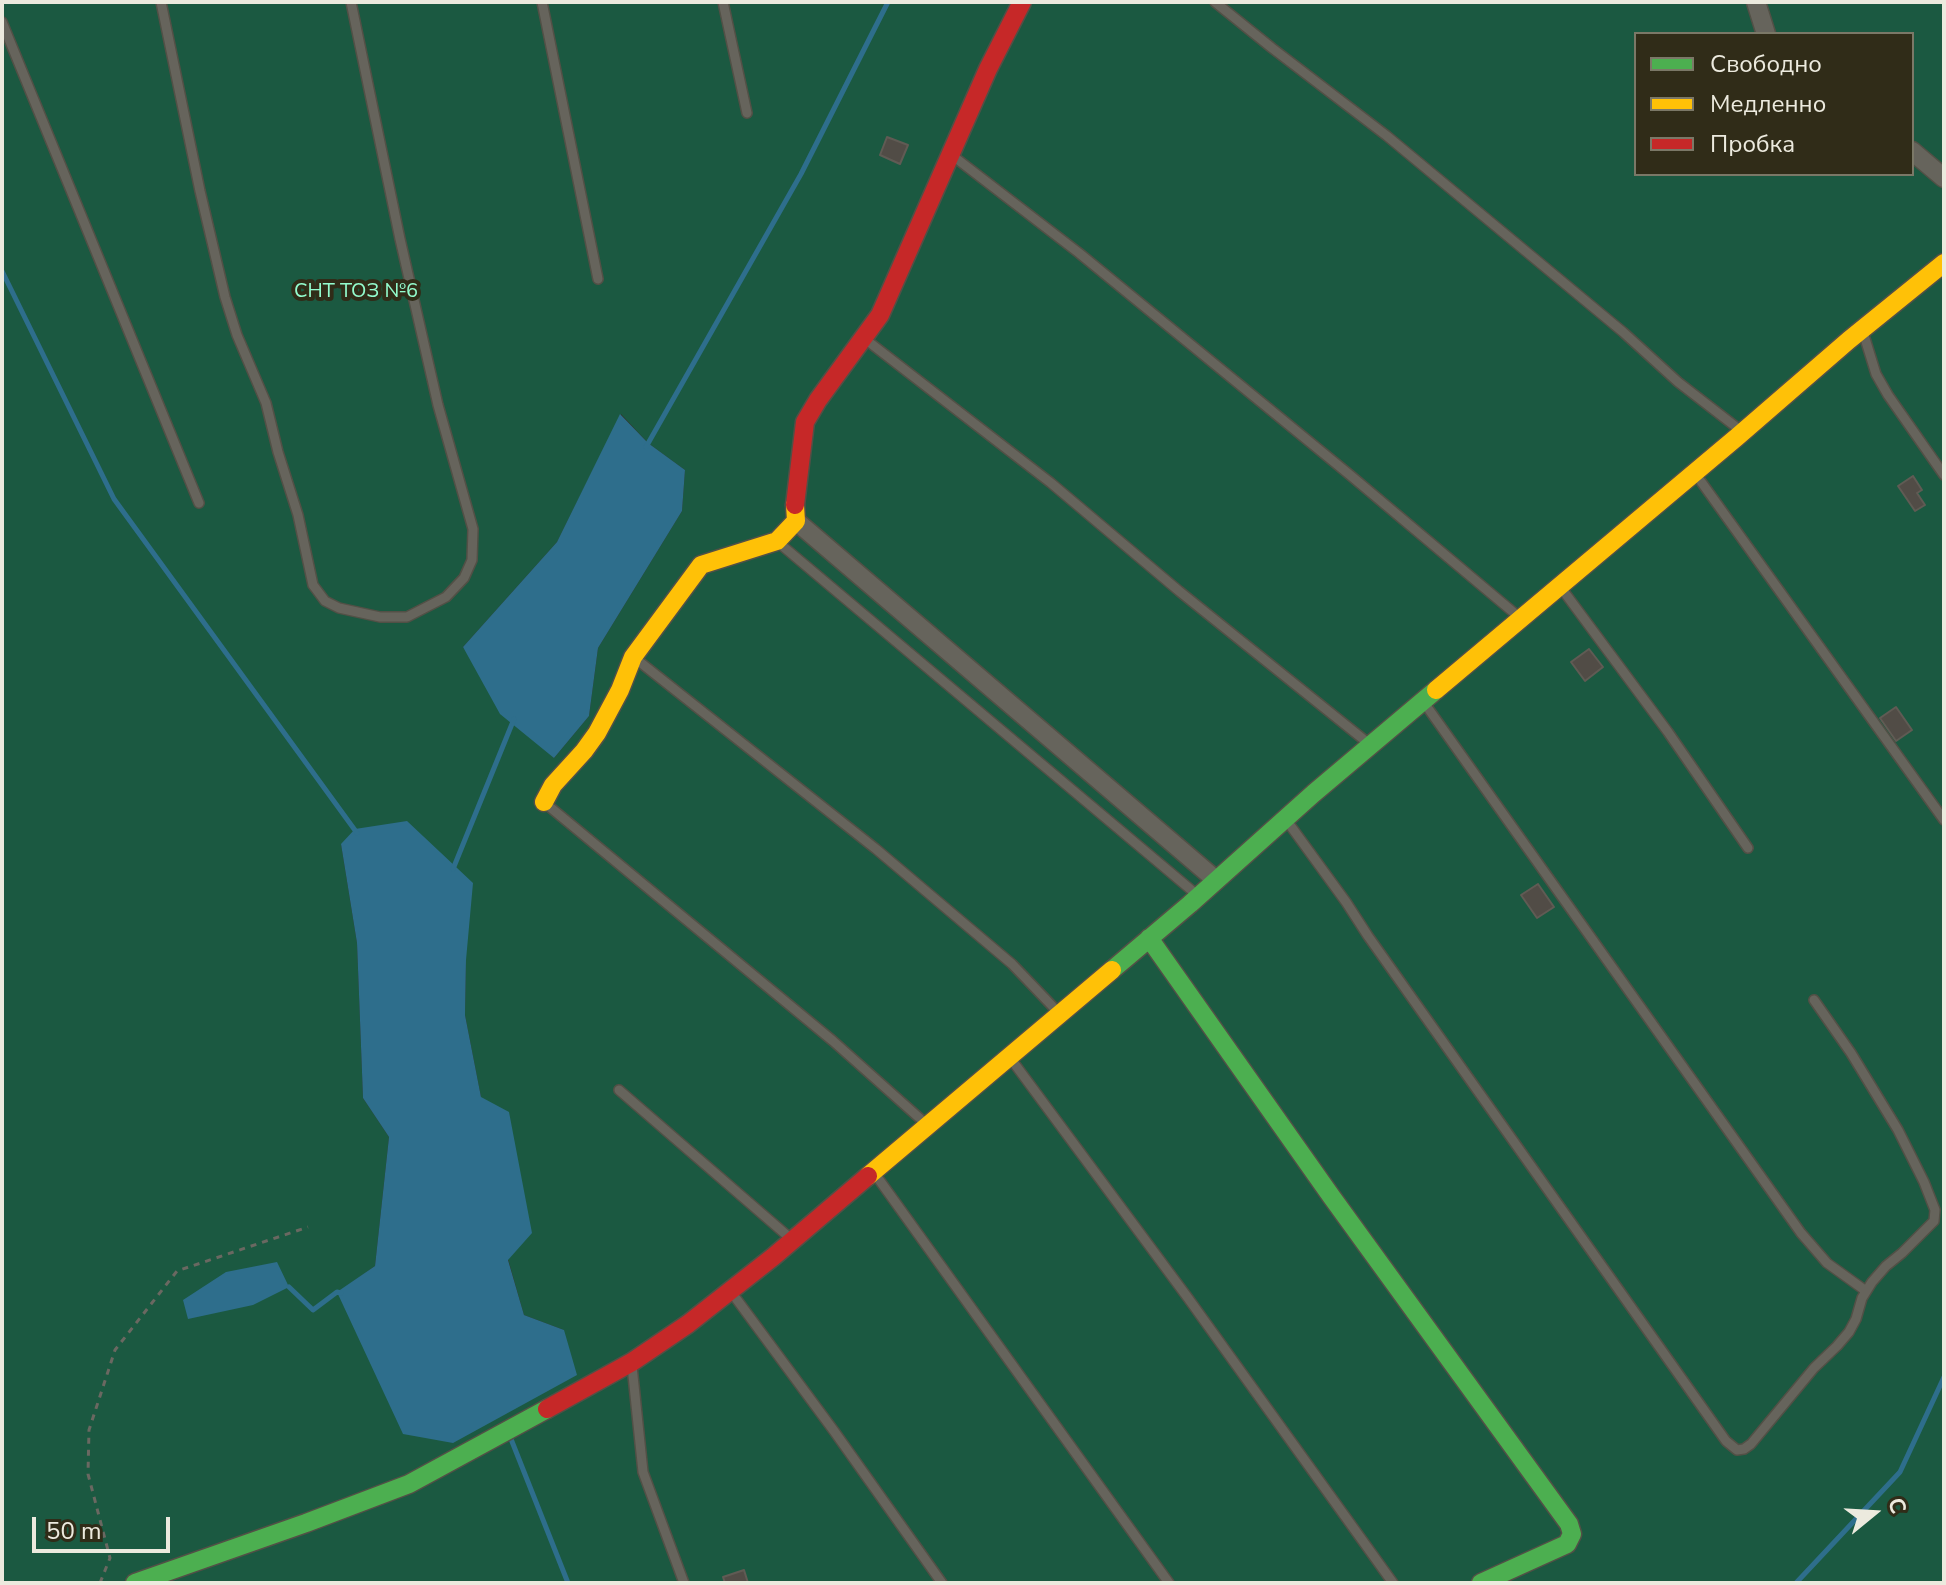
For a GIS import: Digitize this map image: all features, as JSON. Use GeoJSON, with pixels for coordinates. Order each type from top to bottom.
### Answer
{"type":"FeatureCollection","features":[{"type":"Feature","properties":{"kind":"street"},"geometry":{"type":"LineString","coordinates":[[544,802],[553,785],[597,733],[633,657],[701,565],[777,541],[796,521],[796,492],[805,422],[880,315],[988,69],[1022,2]]}},
{"type":"Feature","properties":{"kind":"street"},"geometry":{"type":"LineString","coordinates":[[1756,2],[1765,32]]}},
{"type":"Feature","properties":{"kind":"street"},"geometry":{"type":"LineString","coordinates":[[1914,153],[1944,178]]}},
{"type":"Feature","properties":{"kind":"street"},"geometry":{"type":"LineString","coordinates":[[135,1583],[409,1484],[632,1362],[688,1324],[792,1241],[1371,745],[1944,263]]}},
{"type":"Feature","properties":{"kind":"street"},"geometry":{"type":"LineString","coordinates":[[796,521],[1216,880]]}},
{"type":"Feature","properties":{"kind":"street"},"geometry":{"type":"LineString","coordinates":[[1149,938],[1569,1524],[1572,1534],[1567,1544],[1481,1583]]}},
{"type":"Feature","properties":{"kind":"lane"},"geometry":{"type":"LineString","coordinates":[[161,2],[225,297],[237,335],[266,403],[309,556],[313,585],[325,601],[339,608],[380,617],[407,617],[446,597],[464,578],[472,560],[473,529],[438,405],[351,2]]}},
{"type":"Feature","properties":{"kind":"lane"},"geometry":{"type":"LineString","coordinates":[[542,2],[598,279]]}},
{"type":"Feature","properties":{"kind":"lane"},"geometry":{"type":"LineString","coordinates":[[723,2],[747,113]]}},
{"type":"Feature","properties":{"kind":"lane"},"geometry":{"type":"LineString","coordinates":[[1215,2],[1387,136],[1742,432]]}},
{"type":"Feature","properties":{"kind":"lane"},"geometry":{"type":"LineString","coordinates":[[2,22],[199,503]]}},
{"type":"Feature","properties":{"kind":"lane"},"geometry":{"type":"LineString","coordinates":[[950,154],[1079,253],[1521,619]]}},
{"type":"Feature","properties":{"kind":"lane"},"geometry":{"type":"LineString","coordinates":[[1863,328],[1876,374],[1944,475]]}},
{"type":"Feature","properties":{"kind":"lane"},"geometry":{"type":"LineString","coordinates":[[863,338],[1051,483],[1179,591],[1371,745]]}},
{"type":"Feature","properties":{"kind":"lane"},"geometry":{"type":"LineString","coordinates":[[1695,473],[1944,820]]}},
{"type":"Feature","properties":{"kind":"lane"},"geometry":{"type":"LineString","coordinates":[[777,541],[1198,896]]}},
{"type":"Feature","properties":{"kind":"lane"},"geometry":{"type":"LineString","coordinates":[[1560,587],[1668,732],[1748,848]]}},
{"type":"Feature","properties":{"kind":"lane"},"geometry":{"type":"LineString","coordinates":[[633,657],[876,849],[1012,964],[1059,1013]]}},
{"type":"Feature","properties":{"kind":"lane"},"geometry":{"type":"LineString","coordinates":[[1423,701],[1801,1233],[1827,1263],[1866,1291]]}},
{"type":"Feature","properties":{"kind":"lane"},"geometry":{"type":"LineString","coordinates":[[544,802],[833,1041],[928,1125]]}},
{"type":"Feature","properties":{"kind":"lane"},"geometry":{"type":"LineString","coordinates":[[1285,819],[1726,1441],[1737,1450],[1751,1444],[1814,1368],[1837,1346],[1856,1319],[1866,1291],[1886,1266],[1934,1221],[1935,1210],[1924,1182],[1898,1130],[1814,1000]]}},
{"type":"Feature","properties":{"kind":"lane"},"geometry":{"type":"LineString","coordinates":[[1009,1056],[1393,1583]]}},
{"type":"Feature","properties":{"kind":"lane"},"geometry":{"type":"LineString","coordinates":[[619,1090],[792,1241]]}},
{"type":"Feature","properties":{"kind":"lane"},"geometry":{"type":"LineString","coordinates":[[873,1171],[1169,1583]]}},
{"type":"Feature","properties":{"kind":"lane"},"geometry":{"type":"LineString","coordinates":[[730,1291],[942,1583]]}},
{"type":"Feature","properties":{"kind":"lane"},"geometry":{"type":"LineString","coordinates":[[632,1362],[643,1472],[684,1583]]}},
{"type":"Feature","properties":{"kind":"path"},"geometry":{"type":"LineString","coordinates":[[100,1583],[110,1558],[88,1474],[89,1430],[115,1350],[177,1271],[308,1227]]}},
{"type":"Feature","properties":{"kind":"green space","name":"СНТ ТОЗ №6"},"geometry":{"type":"Polygon","coordinates":[[[2,2],[1944,2],[1944,1583],[2,1583],[2,2]],[[621,414],[557,542],[463,647],[554,758],[589,716],[598,648],[682,511],[685,470],[648,443],[621,414]],[[341,844],[357,943],[363,1098],[389,1137],[375,1266],[337,1293],[564,1330],[524,1315],[508,1259],[465,1015],[466,960],[341,844]]]}},
{"type":"Feature","properties":{"kind":"water"},"geometry":{"type":"Polygon","coordinates":[[[620,414],[648,443],[685,470],[682,511],[598,648],[589,716],[554,758],[500,714],[463,647],[557,542],[620,414]]]}},
{"type":"Feature","properties":{"kind":"water"},"geometry":{"type":"Polygon","coordinates":[[[407,821],[473,883],[465,1015],[481,1097],[509,1112],[532,1233],[508,1260],[524,1315],[564,1330],[577,1375],[453,1443],[403,1434],[337,1292],[375,1266],[389,1137],[363,1098],[357,943],[341,844],[355,829],[407,821]]]}},
{"type":"Feature","properties":{"kind":"water"},"geometry":{"type":"Polygon","coordinates":[[[277,1262],[289,1287],[253,1305],[188,1319],[183,1300],[226,1272],[277,1262]]]}},
{"type":"Feature","properties":{"kind":"building"},"geometry":{"type":"Polygon","coordinates":[[[887,137],[908,145],[900,164],[880,155],[887,137]]]}},
{"type":"Feature","properties":{"kind":"building"},"geometry":{"type":"Polygon","coordinates":[[[1913,476],[1922,490],[1917,493],[1925,505],[1915,511],[1898,486],[1913,476]]]}},
{"type":"Feature","properties":{"kind":"building"},"geometry":{"type":"Polygon","coordinates":[[[1589,649],[1603,667],[1585,681],[1571,662],[1589,649]]]}},
{"type":"Feature","properties":{"kind":"building"},"geometry":{"type":"Polygon","coordinates":[[[1896,707],[1912,730],[1896,741],[1880,718],[1896,707]]]}},
{"type":"Feature","properties":{"kind":"building"},"geometry":{"type":"Polygon","coordinates":[[[1538,884],[1554,907],[1537,918],[1521,895],[1538,884]]]}},
{"type":"Feature","properties":{"kind":"building"},"geometry":{"type":"Polygon","coordinates":[[[744,1570],[748,1583],[725,1583],[723,1577],[744,1570]]]}},
{"type":"Feature","properties":{"kind":"waterway"},"geometry":{"type":"LineString","coordinates":[[646,447],[801,174],[888,2]]}},
{"type":"Feature","properties":{"kind":"waterway"},"geometry":{"type":"LineString","coordinates":[[2,271],[114,499],[357,833]]}},
{"type":"Feature","properties":{"kind":"waterway"},"geometry":{"type":"LineString","coordinates":[[453,869],[514,719]]}},
{"type":"Feature","properties":{"kind":"waterway"},"geometry":{"type":"LineString","coordinates":[[289,1287],[313,1310],[337,1292],[341,1293]]}},
{"type":"Feature","properties":{"kind":"waterway"},"geometry":{"type":"LineString","coordinates":[[1796,1583],[1900,1472],[1944,1377]]}},
{"type":"Feature","properties":{"kind":"waterway"},"geometry":{"type":"LineString","coordinates":[[511,1439],[568,1583]]}},
{"type":"Feature","properties":{"kind":"traffic: fast"},"geometry":{"type":"LineString","coordinates":[[1112,970],[1436,690]]}},
{"type":"Feature","properties":{"kind":"traffic: fast"},"geometry":{"type":"LineString","coordinates":[[1149,938],[1569,1524],[1572,1534],[1567,1544],[1481,1583]]}},
{"type":"Feature","properties":{"kind":"traffic: fast"},"geometry":{"type":"LineString","coordinates":[[135,1583],[409,1484],[547,1409]]}},
{"type":"Feature","properties":{"kind":"traffic: slow"},"geometry":{"type":"LineString","coordinates":[[1436,690],[1944,263]]}},
{"type":"Feature","properties":{"kind":"traffic: slow"},"geometry":{"type":"LineString","coordinates":[[544,802],[553,785],[597,733],[633,657],[701,565],[777,541],[796,521],[795,505]]}},
{"type":"Feature","properties":{"kind":"traffic: slow"},"geometry":{"type":"LineString","coordinates":[[868,1176],[1112,970]]}},
{"type":"Feature","properties":{"kind":"traffic: jam"},"geometry":{"type":"LineString","coordinates":[[795,505],[805,422],[880,315],[988,69],[1022,2]]}},
{"type":"Feature","properties":{"kind":"traffic: jam"},"geometry":{"type":"LineString","coordinates":[[547,1409],[632,1362],[688,1324],[868,1176]]}}]}
